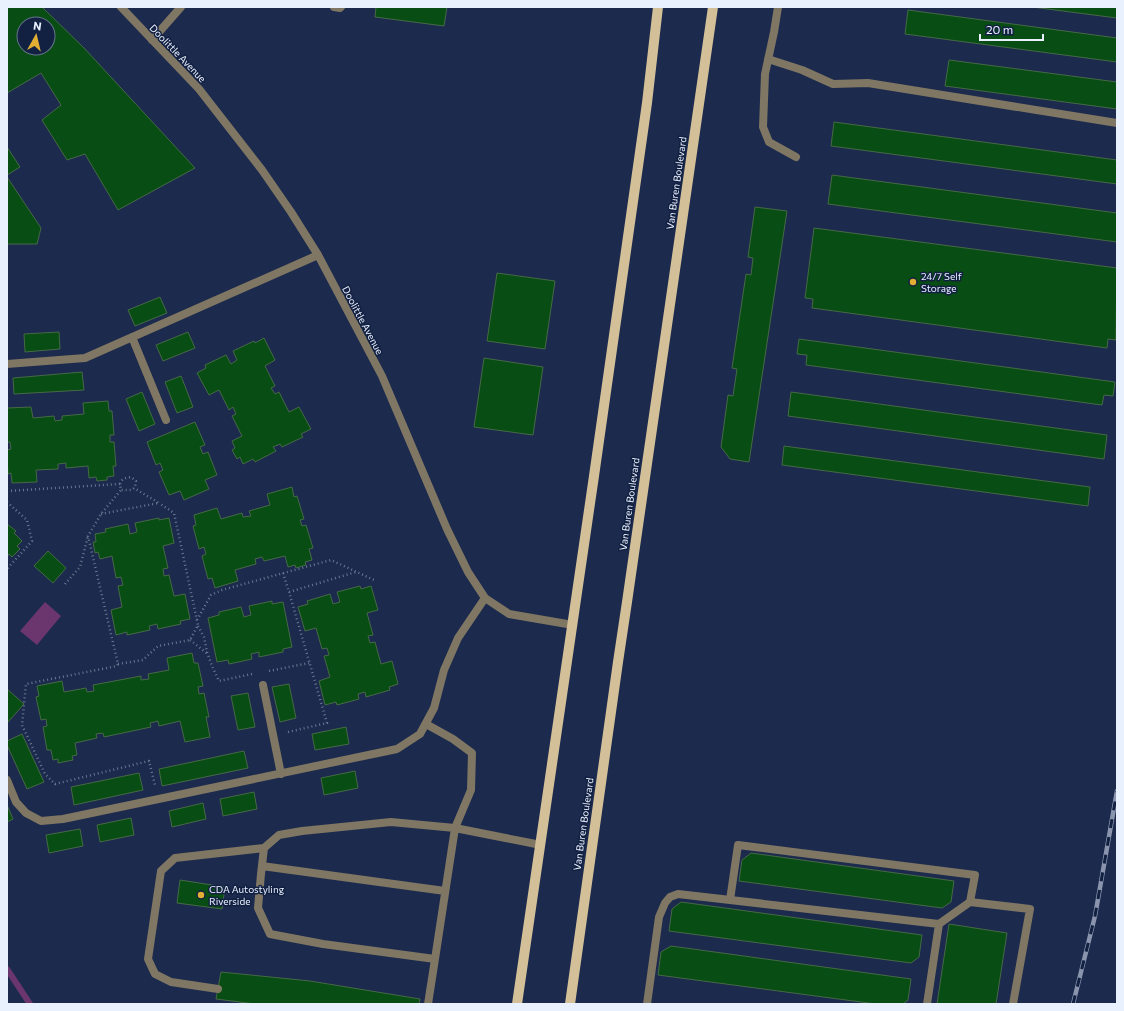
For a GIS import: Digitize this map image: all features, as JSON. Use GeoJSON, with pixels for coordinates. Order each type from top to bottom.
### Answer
{"type":"FeatureCollection","features":[{"type":"Feature","properties":{"kind":"main road"},"geometry":{"type":"LineString","coordinates":[[517,1004],[573,625],[647,103],[658,7]]}},
{"type":"Feature","properties":{"kind":"main road","name":"Van Buren Boulevard"},"geometry":{"type":"LineString","coordinates":[[570,1004],[713,7]]}},
{"type":"Feature","properties":{"kind":"street","name":"Doolittle Avenue"},"geometry":{"type":"LineString","coordinates":[[121,7],[199,89],[262,170],[291,212],[318,256],[382,376],[447,529],[468,572],[485,598],[509,614],[573,625]]}},
{"type":"Feature","properties":{"kind":"street"},"geometry":{"type":"LineString","coordinates":[[152,40],[181,7]]}},
{"type":"Feature","properties":{"kind":"street"},"geometry":{"type":"LineString","coordinates":[[334,7],[341,7]]}},
{"type":"Feature","properties":{"kind":"street"},"geometry":{"type":"LineString","coordinates":[[778,7],[765,74],[763,127],[769,142],[796,157]]}},
{"type":"Feature","properties":{"kind":"street"},"geometry":{"type":"LineString","coordinates":[[768,59],[802,70],[833,84],[868,83],[1117,123]]}},
{"type":"Feature","properties":{"kind":"street"},"geometry":{"type":"LineString","coordinates":[[7,364],[85,358],[318,256]]}},
{"type":"Feature","properties":{"kind":"street"},"geometry":{"type":"LineString","coordinates":[[132,337],[166,420]]}},
{"type":"Feature","properties":{"kind":"street"},"geometry":{"type":"LineString","coordinates":[[7,780],[16,802],[26,813],[41,821],[63,819],[158,800],[397,749],[420,734],[426,724],[434,708],[444,670],[458,638],[485,598]]}},
{"type":"Feature","properties":{"kind":"street"},"geometry":{"type":"LineString","coordinates":[[263,685],[281,774]]}},
{"type":"Feature","properties":{"kind":"street"},"geometry":{"type":"LineString","coordinates":[[426,724],[453,739],[472,753],[471,790],[455,828],[428,1004]]}},
{"type":"Feature","properties":{"kind":"street"},"geometry":{"type":"LineString","coordinates":[[218,990],[171,982],[155,974],[148,959],[161,871],[175,858],[264,848],[279,835],[391,822],[455,828],[541,845]]}},
{"type":"Feature","properties":{"kind":"street"},"geometry":{"type":"LineString","coordinates":[[730,900],[738,845],[974,875],[970,902]]}},
{"type":"Feature","properties":{"kind":"street"},"geometry":{"type":"LineString","coordinates":[[264,848],[258,908],[270,934],[323,944],[435,959]]}},
{"type":"Feature","properties":{"kind":"street"},"geometry":{"type":"LineString","coordinates":[[262,866],[445,891]]}},
{"type":"Feature","properties":{"kind":"street"},"geometry":{"type":"LineString","coordinates":[[647,1004],[659,917],[665,903],[670,897],[678,894],[939,924],[970,902],[1030,910],[1013,1004]]}},
{"type":"Feature","properties":{"kind":"street"},"geometry":{"type":"LineString","coordinates":[[927,1004],[939,924]]}},
{"type":"Feature","properties":{"kind":"path"},"geometry":{"type":"LineString","coordinates":[[65,584],[80,567],[88,536],[101,514],[121,490],[121,481],[125,478],[131,478],[136,481],[136,487],[132,490],[121,490]]}},
{"type":"Feature","properties":{"kind":"path"},"geometry":{"type":"LineString","coordinates":[[7,491],[120,484]]}},
{"type":"Feature","properties":{"kind":"path"},"geometry":{"type":"LineString","coordinates":[[134,488],[174,512],[198,625],[204,637],[208,655],[219,681],[257,674]]}},
{"type":"Feature","properties":{"kind":"path"},"geometry":{"type":"LineString","coordinates":[[7,502],[27,520],[32,541],[7,569]]}},
{"type":"Feature","properties":{"kind":"path"},"geometry":{"type":"LineString","coordinates":[[101,514],[159,503]]}},
{"type":"Feature","properties":{"kind":"path"},"geometry":{"type":"LineString","coordinates":[[88,536],[118,664]]}},
{"type":"Feature","properties":{"kind":"path"},"geometry":{"type":"LineString","coordinates":[[197,621],[211,595],[222,590],[331,560],[374,580]]}},
{"type":"Feature","properties":{"kind":"path"},"geometry":{"type":"LineString","coordinates":[[289,592],[357,572]]}},
{"type":"Feature","properties":{"kind":"path"},"geometry":{"type":"LineString","coordinates":[[273,736],[326,723],[283,574]]}},
{"type":"Feature","properties":{"kind":"path"},"geometry":{"type":"LineString","coordinates":[[190,640],[198,625]]}},
{"type":"Feature","properties":{"kind":"path"},"geometry":{"type":"LineString","coordinates":[[158,800],[149,761],[55,784],[45,774],[22,724],[26,684],[143,660],[158,646],[190,640]]}},
{"type":"Feature","properties":{"kind":"path"},"geometry":{"type":"LineString","coordinates":[[190,640],[208,655]]}},
{"type":"Feature","properties":{"kind":"path"},"geometry":{"type":"LineString","coordinates":[[264,672],[309,663]]}},
{"type":"Feature","properties":{"kind":"shaded area"},"geometry":{"type":"Polygon","coordinates":[[[45,602],[61,616],[37,645],[20,631],[45,602]]]}},
{"type":"Feature","properties":{"kind":"building"},"geometry":{"type":"Polygon","coordinates":[[[7,7],[42,7],[51,16],[16,16],[16,56],[56,56],[56,21],[84,48],[195,168],[118,210],[85,154],[67,160],[42,120],[61,105],[41,73],[7,93],[7,7]]]}},
{"type":"Feature","properties":{"kind":"building"},"geometry":{"type":"Polygon","coordinates":[[[376,7],[447,7],[444,26],[375,17],[376,7]]]}},
{"type":"Feature","properties":{"kind":"building"},"geometry":{"type":"Polygon","coordinates":[[[1032,7],[1117,7],[1117,18],[1032,7]]]}},
{"type":"Feature","properties":{"kind":"building"},"geometry":{"type":"Polygon","coordinates":[[[908,10],[1117,38],[1117,62],[905,34],[908,10]]]}},
{"type":"Feature","properties":{"kind":"building"},"geometry":{"type":"Polygon","coordinates":[[[949,60],[1117,82],[1117,109],[945,86],[949,60]]]}},
{"type":"Feature","properties":{"kind":"building"},"geometry":{"type":"Polygon","coordinates":[[[834,122],[1117,160],[1117,184],[831,146],[834,122]]]}},
{"type":"Feature","properties":{"kind":"building"},"geometry":{"type":"Polygon","coordinates":[[[7,147],[20,167],[7,175],[7,147]]]}},
{"type":"Feature","properties":{"kind":"building"},"geometry":{"type":"Polygon","coordinates":[[[832,175],[1117,213],[1117,242],[828,204],[832,175]]]}},
{"type":"Feature","properties":{"kind":"building"},"geometry":{"type":"Polygon","coordinates":[[[7,177],[41,228],[37,244],[7,244],[7,177]]]}},
{"type":"Feature","properties":{"kind":"building"},"geometry":{"type":"Polygon","coordinates":[[[755,207],[787,211],[749,462],[730,459],[721,447],[728,395],[733,396],[737,369],[732,368],[746,274],[751,275],[753,258],[748,257],[755,207]]]}},
{"type":"Feature","properties":{"kind":"building"},"geometry":{"type":"Polygon","coordinates":[[[814,228],[1117,268],[1116,340],[1108,339],[1107,348],[812,308],[813,299],[805,298],[814,228]]]}},
{"type":"Feature","properties":{"kind":"building"},"geometry":{"type":"Polygon","coordinates":[[[497,273],[555,281],[545,349],[487,341],[497,273]]]}},
{"type":"Feature","properties":{"kind":"building"},"geometry":{"type":"Polygon","coordinates":[[[160,297],[167,313],[135,326],[128,310],[160,297]]]}},
{"type":"Feature","properties":{"kind":"building"},"geometry":{"type":"Polygon","coordinates":[[[59,332],[60,349],[25,352],[24,334],[59,332]]]}},
{"type":"Feature","properties":{"kind":"building"},"geometry":{"type":"Polygon","coordinates":[[[188,332],[195,348],[163,361],[156,345],[188,332]]]}},
{"type":"Feature","properties":{"kind":"building"},"geometry":{"type":"Polygon","coordinates":[[[264,338],[275,360],[265,366],[275,386],[271,388],[275,394],[279,392],[289,412],[299,407],[311,429],[301,434],[303,437],[282,447],[280,444],[273,447],[276,451],[255,462],[253,459],[243,464],[240,457],[237,459],[232,450],[235,448],[232,441],[242,436],[232,416],[236,414],[233,407],[229,410],[219,390],[209,395],[197,373],[206,368],[205,365],[226,355],[231,364],[237,360],[233,351],[264,338]]]}},
{"type":"Feature","properties":{"kind":"building"},"geometry":{"type":"Polygon","coordinates":[[[799,339],[1115,382],[1113,396],[1104,395],[1102,405],[806,365],[807,355],[797,354],[799,339]]]}},
{"type":"Feature","properties":{"kind":"building"},"geometry":{"type":"Polygon","coordinates":[[[484,358],[543,367],[533,435],[474,427],[484,358]]]}},
{"type":"Feature","properties":{"kind":"building"},"geometry":{"type":"Polygon","coordinates":[[[82,372],[84,390],[14,394],[13,378],[82,372]]]}},
{"type":"Feature","properties":{"kind":"building"},"geometry":{"type":"Polygon","coordinates":[[[181,376],[193,407],[177,413],[165,382],[181,376]]]}},
{"type":"Feature","properties":{"kind":"building"},"geometry":{"type":"Polygon","coordinates":[[[142,392],[155,424],[139,431],[126,399],[142,392]]]}},
{"type":"Feature","properties":{"kind":"building"},"geometry":{"type":"Polygon","coordinates":[[[791,392],[1107,435],[1104,459],[788,416],[791,392]]]}},
{"type":"Feature","properties":{"kind":"building"},"geometry":{"type":"Polygon","coordinates":[[[108,401],[109,411],[112,411],[114,435],[110,435],[110,442],[114,442],[116,466],[113,466],[114,476],[107,477],[107,480],[97,481],[96,477],[89,478],[88,466],[66,468],[66,463],[58,464],[58,469],[36,470],[37,482],[12,483],[11,473],[8,474],[7,450],[11,449],[10,442],[7,442],[7,408],[31,407],[33,418],[54,416],[55,421],[62,420],[62,416],[84,414],[83,403],[108,401]]]}},
{"type":"Feature","properties":{"kind":"building"},"geometry":{"type":"Polygon","coordinates":[[[195,422],[205,445],[200,447],[203,454],[208,452],[217,475],[205,480],[209,489],[184,500],[180,491],[169,495],[159,472],[163,470],[160,463],[156,465],[147,442],[195,422]]]}},
{"type":"Feature","properties":{"kind":"building"},"geometry":{"type":"Polygon","coordinates":[[[784,446],[1090,487],[1088,506],[782,465],[784,446]]]}},
{"type":"Feature","properties":{"kind":"building"},"geometry":{"type":"Polygon","coordinates":[[[292,487],[294,497],[297,496],[304,519],[300,520],[302,526],[306,525],[313,548],[309,549],[312,560],[305,562],[306,565],[296,568],[295,565],[288,567],[285,556],[264,561],[262,557],[255,559],[256,564],[235,570],[238,581],[215,588],[212,578],[208,579],[202,556],[206,554],[204,547],[199,549],[193,526],[196,525],[194,515],[217,508],[221,519],[242,513],[243,517],[251,516],[249,511],[270,505],[267,494],[292,487]]]}},
{"type":"Feature","properties":{"kind":"building"},"geometry":{"type":"Polygon","coordinates":[[[159,518],[159,520],[169,518],[174,543],[163,546],[168,568],[163,569],[164,576],[169,575],[174,596],[185,594],[190,619],[180,621],[181,624],[158,629],[157,624],[149,626],[150,630],[127,635],[127,632],[116,635],[111,610],[122,607],[118,586],[123,585],[121,577],[116,578],[112,556],[100,559],[98,552],[95,553],[93,542],[96,542],[95,534],[106,532],[105,529],[128,524],[130,534],[137,532],[135,523],[159,518]]]}},
{"type":"Feature","properties":{"kind":"building"},"geometry":{"type":"Polygon","coordinates":[[[7,524],[16,531],[14,533],[22,541],[17,546],[20,549],[12,557],[9,554],[7,557],[7,524]]]}},
{"type":"Feature","properties":{"kind":"building"},"geometry":{"type":"Polygon","coordinates":[[[48,551],[66,568],[53,583],[34,566],[48,551]]]}},
{"type":"Feature","properties":{"kind":"building"},"geometry":{"type":"Polygon","coordinates":[[[360,586],[361,589],[371,586],[378,610],[367,613],[373,635],[368,636],[370,643],[375,642],[381,664],[392,661],[398,684],[389,687],[390,690],[366,697],[365,692],[358,694],[359,699],[337,705],[336,702],[325,705],[319,681],[330,677],[324,656],[329,655],[327,648],[322,649],[316,628],[305,631],[298,607],[308,604],[307,601],[330,594],[333,604],[340,602],[337,592],[360,586]]]}},
{"type":"Feature","properties":{"kind":"building"},"geometry":{"type":"Polygon","coordinates":[[[272,601],[272,604],[283,602],[292,647],[283,649],[283,652],[259,657],[259,652],[251,654],[252,659],[229,664],[228,660],[217,662],[208,618],[219,615],[219,612],[241,607],[244,617],[251,615],[249,606],[272,601]]]}},
{"type":"Feature","properties":{"kind":"building"},"geometry":{"type":"Polygon","coordinates":[[[192,653],[194,663],[198,663],[203,686],[198,687],[199,694],[204,693],[209,717],[206,717],[210,737],[185,742],[180,721],[159,726],[158,721],[150,723],[151,727],[104,737],[103,733],[96,734],[97,738],[75,743],[77,755],[72,756],[73,760],[58,763],[58,759],[53,760],[51,750],[47,750],[43,727],[47,726],[46,719],[41,720],[36,697],[39,696],[37,686],[62,681],[64,692],[86,688],[87,692],[94,691],[93,685],[141,676],[141,680],[149,679],[148,674],[169,670],[167,658],[192,653]]]}},
{"type":"Feature","properties":{"kind":"building"},"geometry":{"type":"Polygon","coordinates":[[[289,684],[296,718],[280,722],[272,687],[289,684]]]}},
{"type":"Feature","properties":{"kind":"building"},"geometry":{"type":"Polygon","coordinates":[[[7,689],[24,704],[8,722],[7,721],[7,689]]]}},
{"type":"Feature","properties":{"kind":"building"},"geometry":{"type":"Polygon","coordinates":[[[248,693],[255,727],[238,730],[231,696],[248,693]]]}},
{"type":"Feature","properties":{"kind":"building"},"geometry":{"type":"Polygon","coordinates":[[[346,727],[349,744],[315,750],[312,734],[346,727]]]}},
{"type":"Feature","properties":{"kind":"building"},"geometry":{"type":"Polygon","coordinates":[[[22,734],[44,782],[27,789],[7,745],[7,741],[22,734]]]}},
{"type":"Feature","properties":{"kind":"building"},"geometry":{"type":"Polygon","coordinates":[[[244,751],[248,768],[162,786],[159,769],[244,751]]]}},
{"type":"Feature","properties":{"kind":"building"},"geometry":{"type":"Polygon","coordinates":[[[355,771],[358,788],[324,795],[321,778],[355,771]]]}},
{"type":"Feature","properties":{"kind":"building"},"geometry":{"type":"Polygon","coordinates":[[[139,773],[143,790],[74,805],[71,787],[139,773]]]}},
{"type":"Feature","properties":{"kind":"building"},"geometry":{"type":"Polygon","coordinates":[[[254,792],[257,809],[223,816],[220,799],[254,792]]]}},
{"type":"Feature","properties":{"kind":"building"},"geometry":{"type":"Polygon","coordinates":[[[203,803],[206,819],[172,827],[169,811],[203,803]]]}},
{"type":"Feature","properties":{"kind":"building"},"geometry":{"type":"Polygon","coordinates":[[[7,805],[13,819],[7,822],[7,805]]]}},
{"type":"Feature","properties":{"kind":"building"},"geometry":{"type":"Polygon","coordinates":[[[131,818],[134,835],[100,842],[97,825],[131,818]]]}},
{"type":"Feature","properties":{"kind":"building"},"geometry":{"type":"Polygon","coordinates":[[[80,829],[83,846],[49,853],[46,835],[80,829]]]}},
{"type":"Feature","properties":{"kind":"building"},"geometry":{"type":"Polygon","coordinates":[[[751,853],[954,881],[951,902],[942,908],[739,881],[742,860],[751,853]]]}},
{"type":"Feature","properties":{"kind":"building","name":"CDA Autostyling Riverside"},"geometry":{"type":"Polygon","coordinates":[[[180,880],[225,887],[222,909],[177,903],[180,880]]]}},
{"type":"Feature","properties":{"kind":"building"},"geometry":{"type":"Polygon","coordinates":[[[681,902],[922,935],[919,957],[911,963],[669,931],[672,909],[681,902]]]}},
{"type":"Feature","properties":{"kind":"building"},"geometry":{"type":"Polygon","coordinates":[[[949,924],[1007,933],[996,1004],[937,1004],[949,924]]]}},
{"type":"Feature","properties":{"kind":"building"},"geometry":{"type":"Polygon","coordinates":[[[671,946],[911,979],[908,1000],[903,1004],[876,1004],[658,975],[661,952],[671,946]]]}},
{"type":"Feature","properties":{"kind":"building"},"geometry":{"type":"Polygon","coordinates":[[[221,972],[310,981],[420,999],[419,1004],[255,1004],[216,999],[221,972]]]}},
{"type":"Feature","properties":{"kind":"waterway"},"geometry":{"type":"LineString","coordinates":[[7,969],[30,1004]]}},
{"type":"Feature","properties":{"kind":"railway"},"geometry":{"type":"LineString","coordinates":[[1073,1004],[1095,916],[1117,791]]}},
{"type":"Feature","properties":{"kind":"place","name":"24/7 Self Storage"},"geometry":{"type":"Point","coordinates":[913,282]}},
{"type":"Feature","properties":{"kind":"place","name":"CDA Autostyling Riverside"},"geometry":{"type":"Point","coordinates":[201,895]}}]}
